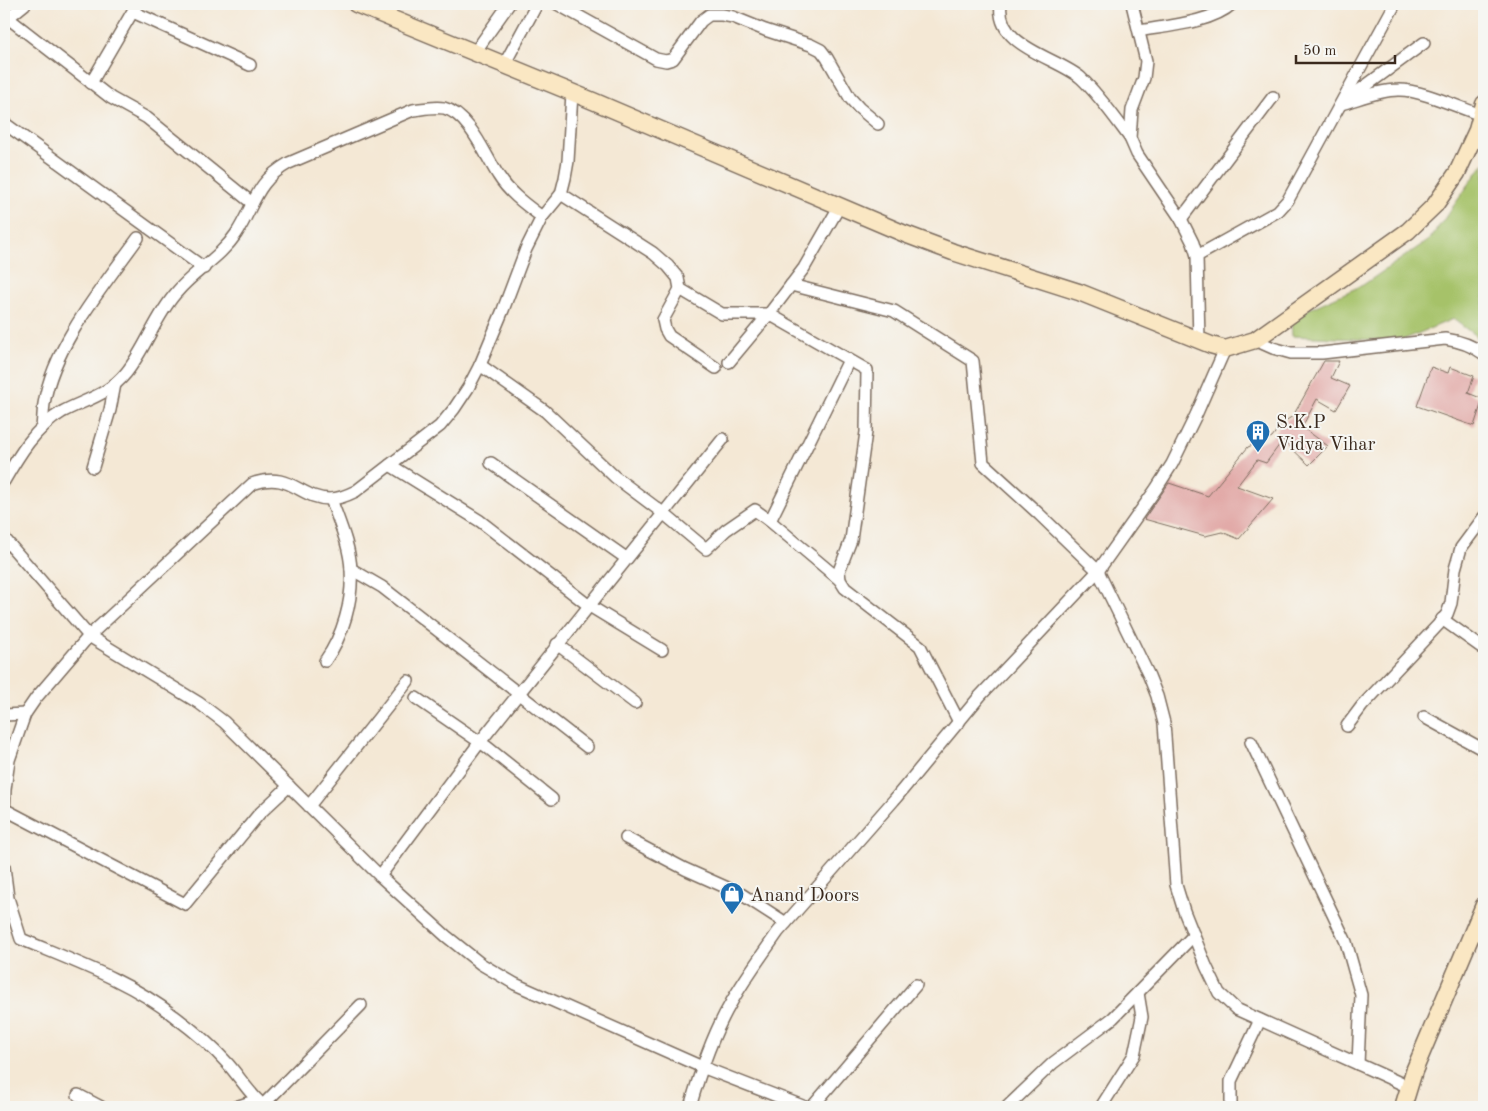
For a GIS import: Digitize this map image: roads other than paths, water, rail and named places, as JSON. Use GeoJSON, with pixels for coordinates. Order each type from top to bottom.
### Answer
{"type":"FeatureCollection","features":[{"type":"Feature","properties":{"kind":"main road"},"geometry":{"type":"LineString","coordinates":[[356,4],[475,52],[905,234],[945,249],[1079,292],[1199,341],[1225,349],[1255,340],[1408,231],[1435,205],[1457,173],[1483,109]]}},
{"type":"Feature","properties":{"kind":"main road"},"geometry":{"type":"LineString","coordinates":[[1404,1107],[1414,1071],[1484,905]]}},
{"type":"Feature","properties":{"kind":"street"},"geometry":{"type":"LineString","coordinates":[[25,4],[6,20],[112,98],[147,118],[252,203]]}},
{"type":"Feature","properties":{"kind":"street"},"geometry":{"type":"LineString","coordinates":[[475,52],[509,4]]}},
{"type":"Feature","properties":{"kind":"street"},"geometry":{"type":"LineString","coordinates":[[504,65],[536,4]]}},
{"type":"Feature","properties":{"kind":"street"},"geometry":{"type":"LineString","coordinates":[[558,4],[656,59],[666,61],[673,59],[701,20],[709,16],[722,15],[733,17],[765,30],[812,44],[821,50],[827,58],[850,98],[868,117],[878,124]]}},
{"type":"Feature","properties":{"kind":"street"},"geometry":{"type":"LineString","coordinates":[[1001,4],[1002,24],[1011,34],[1025,47],[1079,76],[1092,89],[1130,138],[1137,154],[1181,219],[1197,256],[1199,341]]}},
{"type":"Feature","properties":{"kind":"street"},"geometry":{"type":"LineString","coordinates":[[1130,138],[1132,110],[1144,78],[1146,62],[1132,4]]}},
{"type":"Feature","properties":{"kind":"street"},"geometry":{"type":"LineString","coordinates":[[1139,30],[1202,19],[1226,9],[1232,4]]}},
{"type":"Feature","properties":{"kind":"street"},"geometry":{"type":"LineString","coordinates":[[1197,256],[1278,211],[1288,200],[1395,4]]}},
{"type":"Feature","properties":{"kind":"street"},"geometry":{"type":"LineString","coordinates":[[91,83],[135,8],[250,65]]}},
{"type":"Feature","properties":{"kind":"street"},"geometry":{"type":"LineString","coordinates":[[1341,104],[1424,43]]}},
{"type":"Feature","properties":{"kind":"street"},"geometry":{"type":"LineString","coordinates":[[1341,104],[1381,92],[1399,90],[1483,109]]}},
{"type":"Feature","properties":{"kind":"street"},"geometry":{"type":"LineString","coordinates":[[4,814],[9,760],[24,714],[36,698],[89,636],[252,484],[277,480],[293,485],[316,497],[331,499],[345,496],[356,491],[440,426],[454,409],[480,366],[526,250],[542,217],[560,194],[566,178],[572,93]]}},
{"type":"Feature","properties":{"kind":"street"},"geometry":{"type":"LineString","coordinates":[[1181,219],[1273,97]]}},
{"type":"Feature","properties":{"kind":"street"},"geometry":{"type":"LineString","coordinates":[[4,481],[30,440],[42,427],[62,412],[96,398],[115,384],[126,372],[157,318],[177,291],[215,258],[236,234],[252,203],[269,178],[289,163],[413,110],[444,108],[457,115],[469,128],[498,176],[509,190],[542,217]]}},
{"type":"Feature","properties":{"kind":"street"},"geometry":{"type":"LineString","coordinates":[[4,124],[204,268]]}},
{"type":"Feature","properties":{"kind":"street"},"geometry":{"type":"LineString","coordinates":[[560,194],[653,253],[668,266],[678,278],[680,289],[663,320],[665,329],[669,336],[716,368]]}},
{"type":"Feature","properties":{"kind":"street"},"geometry":{"type":"LineString","coordinates":[[729,362],[804,268],[839,207]]}},
{"type":"Feature","properties":{"kind":"street"},"geometry":{"type":"LineString","coordinates":[[42,427],[44,404],[48,389],[70,335],[138,238]]}},
{"type":"Feature","properties":{"kind":"street"},"geometry":{"type":"LineString","coordinates":[[791,285],[894,311],[973,361],[983,463],[1098,571],[1157,696],[1164,723],[1176,885],[1206,966],[1220,993],[1236,1009],[1409,1087]]}},
{"type":"Feature","properties":{"kind":"street"},"geometry":{"type":"LineString","coordinates":[[680,289],[722,314],[769,314],[867,370],[867,417],[851,540],[839,571],[840,580]]}},
{"type":"Feature","properties":{"kind":"street"},"geometry":{"type":"LineString","coordinates":[[1255,340],[1274,348],[1291,352],[1322,353],[1445,339],[1461,341],[1484,354]]}},
{"type":"Feature","properties":{"kind":"street"},"geometry":{"type":"LineString","coordinates":[[690,1107],[702,1067],[730,1004],[769,945],[894,800],[980,696],[1098,571],[1172,464],[1225,349]]}},
{"type":"Feature","properties":{"kind":"street"},"geometry":{"type":"LineString","coordinates":[[770,521],[849,360]]}},
{"type":"Feature","properties":{"kind":"street"},"geometry":{"type":"LineString","coordinates":[[480,366],[545,411],[616,477],[706,549],[726,530],[755,510],[770,521],[840,580],[845,588],[920,646],[959,722]]}},
{"type":"Feature","properties":{"kind":"street"},"geometry":{"type":"LineString","coordinates":[[93,467],[110,410],[115,384]]}},
{"type":"Feature","properties":{"kind":"street"},"geometry":{"type":"LineString","coordinates":[[380,876],[518,693],[723,439]]}},
{"type":"Feature","properties":{"kind":"street"},"geometry":{"type":"LineString","coordinates":[[492,463],[626,558]]}},
{"type":"Feature","properties":{"kind":"street"},"geometry":{"type":"LineString","coordinates":[[390,465],[480,521],[588,605],[662,650]]}},
{"type":"Feature","properties":{"kind":"street"},"geometry":{"type":"LineString","coordinates":[[325,660],[335,647],[340,634],[349,600],[351,569],[346,543],[331,499]]}},
{"type":"Feature","properties":{"kind":"street"},"geometry":{"type":"LineString","coordinates":[[1347,726],[1362,706],[1442,619],[1451,603],[1455,569],[1461,548],[1484,517]]}},
{"type":"Feature","properties":{"kind":"street"},"geometry":{"type":"LineString","coordinates":[[4,538],[89,636],[199,703],[224,722],[380,876],[481,964],[515,984],[702,1067],[805,1107]]}},
{"type":"Feature","properties":{"kind":"street"},"geometry":{"type":"LineString","coordinates":[[351,569],[382,586],[587,747]]}},
{"type":"Feature","properties":{"kind":"street"},"geometry":{"type":"LineString","coordinates":[[1442,619],[1484,649]]}},
{"type":"Feature","properties":{"kind":"street"},"geometry":{"type":"LineString","coordinates":[[557,644],[635,703]]}},
{"type":"Feature","properties":{"kind":"street"},"geometry":{"type":"LineString","coordinates":[[309,806],[408,681]]}},
{"type":"Feature","properties":{"kind":"street"},"geometry":{"type":"LineString","coordinates":[[416,698],[480,742],[552,799]]}},
{"type":"Feature","properties":{"kind":"street"},"geometry":{"type":"LineString","coordinates":[[4,715],[24,714]]}},
{"type":"Feature","properties":{"kind":"street"},"geometry":{"type":"LineString","coordinates":[[1424,717],[1484,750]]}},
{"type":"Feature","properties":{"kind":"street"},"geometry":{"type":"LineString","coordinates":[[1251,742],[1346,942],[1361,996],[1358,1064]]}},
{"type":"Feature","properties":{"kind":"street"},"geometry":{"type":"LineString","coordinates":[[4,809],[185,904],[250,824],[289,786]]}},
{"type":"Feature","properties":{"kind":"street"},"geometry":{"type":"LineString","coordinates":[[626,838],[685,869],[740,894],[786,923]]}},
{"type":"Feature","properties":{"kind":"street"},"geometry":{"type":"LineString","coordinates":[[4,867],[8,898],[22,939],[104,975],[174,1015],[227,1063],[262,1104]]}},
{"type":"Feature","properties":{"kind":"street"},"geometry":{"type":"LineString","coordinates":[[1007,1107],[1053,1062],[1113,1018],[1194,935]]}},
{"type":"Feature","properties":{"kind":"street"},"geometry":{"type":"LineString","coordinates":[[812,1107],[916,985]]}},
{"type":"Feature","properties":{"kind":"street"},"geometry":{"type":"LineString","coordinates":[[1101,1107],[1134,1055],[1142,1017],[1138,993]]}},
{"type":"Feature","properties":{"kind":"street"},"geometry":{"type":"LineString","coordinates":[[236,1107],[262,1104],[361,1005]]}},
{"type":"Feature","properties":{"kind":"street"},"geometry":{"type":"LineString","coordinates":[[1230,1107],[1231,1082],[1260,1020]]}},
{"type":"Feature","properties":{"kind":"street"},"geometry":{"type":"LineString","coordinates":[[78,1094],[101,1107]]}},
{"type":"Feature","properties":{"kind":"place","name":"S.K.P Vidya Vihar"},"geometry":{"type":"Point","coordinates":[1258,453]}},
{"type":"Feature","properties":{"kind":"place","name":"Anand Doors"},"geometry":{"type":"Point","coordinates":[732,915]}}]}
